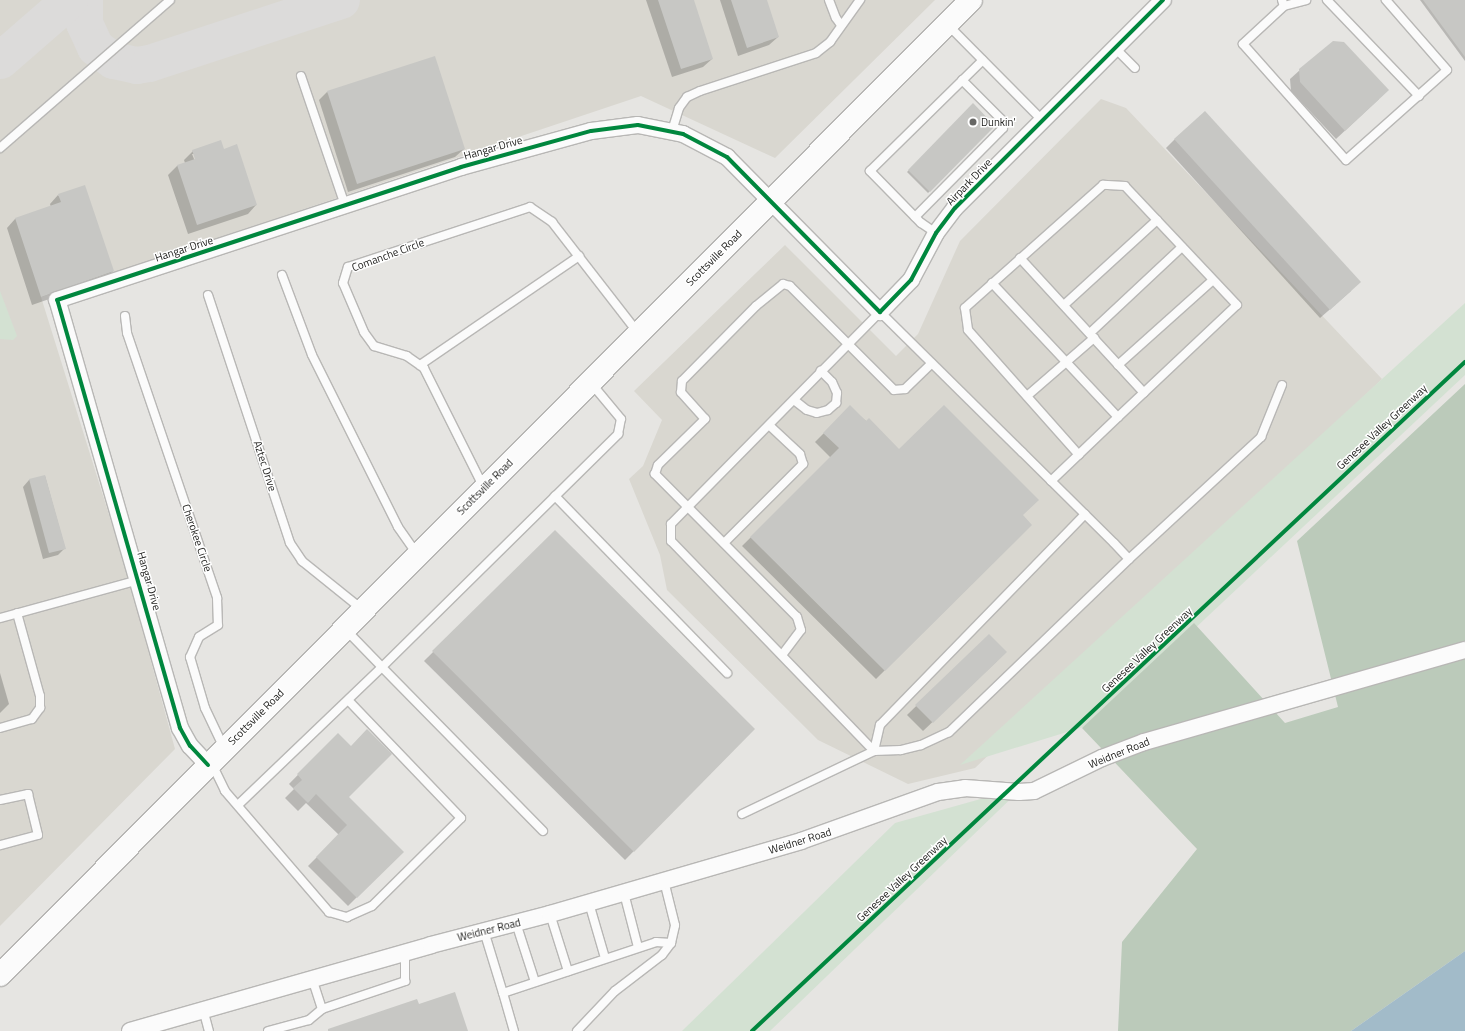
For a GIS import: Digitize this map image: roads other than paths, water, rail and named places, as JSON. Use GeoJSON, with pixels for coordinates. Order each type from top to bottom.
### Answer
{"type":"FeatureCollection","features":[{"type":"Feature","properties":{"kind":"main road","name":"Scottsville Road"},"geometry":{"type":"LineString","coordinates":[[0,975],[214,758],[971,0]]}},
{"type":"Feature","properties":{"kind":"street","name":"Airpark Drive"},"geometry":{"type":"LineString","coordinates":[[880,312],[915,274],[936,233],[962,200],[1163,0]]}},
{"type":"Feature","properties":{"kind":"street","name":"Hangar Drive"},"geometry":{"type":"LineString","coordinates":[[214,758],[190,746],[180,728],[139,580],[57,300],[461,167],[591,131],[627,125],[672,131],[705,144],[727,157],[772,200]]}},
{"type":"Feature","properties":{"kind":"street"},"geometry":{"type":"LineString","coordinates":[[772,200],[880,312]]}},
{"type":"Feature","properties":{"kind":"street","name":"Weidner Road"},"geometry":{"type":"LineString","coordinates":[[130,1031],[405,952],[589,903],[814,837],[938,792],[965,788],[1019,792],[1034,791],[1093,762],[1144,742],[1465,650]]}},
{"type":"Feature","properties":{"kind":"lane"},"geometry":{"type":"LineString","coordinates":[[0,148],[170,0]]}},
{"type":"Feature","properties":{"kind":"lane"},"geometry":{"type":"LineString","coordinates":[[829,0],[836,18],[841,25]]}},
{"type":"Feature","properties":{"kind":"lane"},"geometry":{"type":"LineString","coordinates":[[672,131],[679,108],[692,94],[816,53],[830,42],[860,0]]}},
{"type":"Feature","properties":{"kind":"lane"},"geometry":{"type":"LineString","coordinates":[[1306,0],[1283,3],[1243,44],[1346,160],[1447,70],[1386,0]]}},
{"type":"Feature","properties":{"kind":"lane"},"geometry":{"type":"LineString","coordinates":[[1327,0],[1419,96]]}},
{"type":"Feature","properties":{"kind":"lane"},"geometry":{"type":"LineString","coordinates":[[947,24],[1043,121]]}},
{"type":"Feature","properties":{"kind":"lane"},"geometry":{"type":"LineString","coordinates":[[1115,48],[1135,68]]}},
{"type":"Feature","properties":{"kind":"lane"},"geometry":{"type":"LineString","coordinates":[[936,233],[915,217],[870,171],[983,60]]}},
{"type":"Feature","properties":{"kind":"lane"},"geometry":{"type":"LineString","coordinates":[[301,76],[345,205]]}},
{"type":"Feature","properties":{"kind":"lane"},"geometry":{"type":"LineString","coordinates":[[915,217],[1003,128],[1001,119],[962,80]]}},
{"type":"Feature","properties":{"kind":"lane"},"geometry":{"type":"LineString","coordinates":[[1051,481],[1079,455],[1118,417],[1237,305],[1125,186],[1103,185],[965,308],[968,330],[1079,455]]}},
{"type":"Feature","properties":{"kind":"lane","name":"Comanche Circle"},"geometry":{"type":"LineString","coordinates":[[484,488],[424,368],[407,356],[374,346],[364,332],[343,283],[348,267],[530,207],[552,222],[639,334]]}},
{"type":"Feature","properties":{"kind":"lane"},"geometry":{"type":"LineString","coordinates":[[1064,305],[1157,220]]}},
{"type":"Feature","properties":{"kind":"lane"},"geometry":{"type":"LineString","coordinates":[[1027,396],[1066,362],[1182,246]]}},
{"type":"Feature","properties":{"kind":"lane"},"geometry":{"type":"LineString","coordinates":[[420,365],[578,256]]}},
{"type":"Feature","properties":{"kind":"lane"},"geometry":{"type":"LineString","coordinates":[[1020,258],[1144,393]]}},
{"type":"Feature","properties":{"kind":"lane"},"geometry":{"type":"LineString","coordinates":[[282,275],[312,355],[398,527],[418,555]]}},
{"type":"Feature","properties":{"kind":"lane"},"geometry":{"type":"LineString","coordinates":[[1118,365],[1213,280]]}},
{"type":"Feature","properties":{"kind":"lane"},"geometry":{"type":"LineString","coordinates":[[992,283],[1118,417]]}},
{"type":"Feature","properties":{"kind":"lane"},"geometry":{"type":"LineString","coordinates":[[782,655],[799,634],[801,624],[724,543],[687,508],[655,474],[658,466],[705,419],[681,392],[682,382],[756,306],[783,284],[790,286],[850,343],[898,392],[905,389],[932,363]]}},
{"type":"Feature","properties":{"kind":"lane","name":"Aztec Drive"},"geometry":{"type":"LineString","coordinates":[[208,295],[290,543],[302,560],[363,610]]}},
{"type":"Feature","properties":{"kind":"lane"},"geometry":{"type":"LineString","coordinates":[[874,751],[671,541],[671,524],[880,312],[1130,559]]}},
{"type":"Feature","properties":{"kind":"lane","name":"Cherokee Circle"},"geometry":{"type":"LineString","coordinates":[[125,316],[127,333],[217,598],[218,625],[199,637],[190,657],[205,708],[214,758]]}},
{"type":"Feature","properties":{"kind":"lane"},"geometry":{"type":"LineString","coordinates":[[794,400],[807,410],[817,412],[828,410],[836,403],[837,393],[832,382],[821,371]]}},
{"type":"Feature","properties":{"kind":"lane"},"geometry":{"type":"LineString","coordinates":[[238,805],[382,667],[618,434],[621,419],[590,382]]}},
{"type":"Feature","properties":{"kind":"lane"},"geometry":{"type":"LineString","coordinates":[[742,814],[874,751],[914,747],[949,732],[1130,559],[1261,437],[1282,385]]}},
{"type":"Feature","properties":{"kind":"lane"},"geometry":{"type":"LineString","coordinates":[[724,543],[803,464],[800,454],[769,425]]}},
{"type":"Feature","properties":{"kind":"lane"},"geometry":{"type":"LineString","coordinates":[[555,496],[727,673]]}},
{"type":"Feature","properties":{"kind":"lane"},"geometry":{"type":"LineString","coordinates":[[874,751],[880,725],[1085,514]]}},
{"type":"Feature","properties":{"kind":"lane"},"geometry":{"type":"LineString","coordinates":[[0,618],[139,580]]}},
{"type":"Feature","properties":{"kind":"lane"},"geometry":{"type":"LineString","coordinates":[[0,728],[32,719],[40,708],[40,696],[17,613]]}},
{"type":"Feature","properties":{"kind":"lane"},"geometry":{"type":"LineString","coordinates":[[344,628],[543,831]]}},
{"type":"Feature","properties":{"kind":"lane"},"geometry":{"type":"LineString","coordinates":[[214,758],[225,791],[329,912],[347,917],[372,906],[461,818],[348,700]]}},
{"type":"Feature","properties":{"kind":"lane"},"geometry":{"type":"LineString","coordinates":[[0,800],[28,794],[38,835],[0,845]]}},
{"type":"Feature","properties":{"kind":"lane"},"geometry":{"type":"LineString","coordinates":[[577,1031],[615,992],[662,955],[671,943],[675,925],[664,881]]}},
{"type":"Feature","properties":{"kind":"lane"},"geometry":{"type":"LineString","coordinates":[[624,893],[638,947]]}},
{"type":"Feature","properties":{"kind":"lane"},"geometry":{"type":"LineString","coordinates":[[589,903],[605,958]]}},
{"type":"Feature","properties":{"kind":"lane"},"geometry":{"type":"LineString","coordinates":[[550,914],[568,971]]}},
{"type":"Feature","properties":{"kind":"lane"},"geometry":{"type":"LineString","coordinates":[[516,923],[535,982]]}},
{"type":"Feature","properties":{"kind":"lane"},"geometry":{"type":"LineString","coordinates":[[484,931],[514,1031]]}},
{"type":"Feature","properties":{"kind":"lane"},"geometry":{"type":"LineString","coordinates":[[503,993],[638,947],[656,942],[671,943]]}},
{"type":"Feature","properties":{"kind":"lane"},"geometry":{"type":"LineString","coordinates":[[268,1031],[309,1020],[322,1010],[405,981],[405,952]]}},
{"type":"Feature","properties":{"kind":"lane"},"geometry":{"type":"LineString","coordinates":[[312,978],[322,1010]]}},
{"type":"Feature","properties":{"kind":"lane"},"geometry":{"type":"LineString","coordinates":[[203,1009],[209,1031]]}},
{"type":"Feature","properties":{"kind":"water"},"geometry":{"type":"Polygon","coordinates":[[[1465,951],[1465,1031],[1351,1031],[1465,951]]]}},
{"type":"Feature","properties":{"kind":"place","name":"Dunkin'"},"geometry":{"type":"Point","coordinates":[973,122]}}]}
